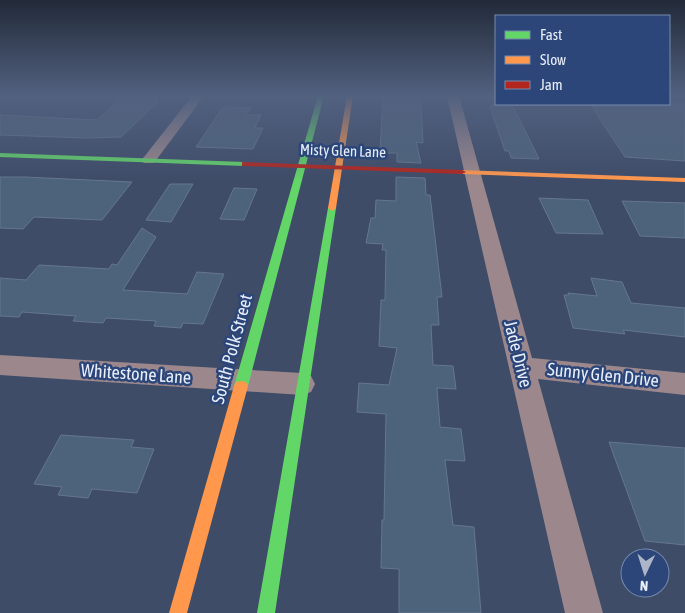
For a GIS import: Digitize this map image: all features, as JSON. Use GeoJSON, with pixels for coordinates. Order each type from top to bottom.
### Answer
{"type":"FeatureCollection","features":[{"type":"Feature","properties":{"kind":"main road","name":"South Polk Street"},"geometry":{"type":"LineString","coordinates":[[178,613],[314,125]]}},
{"type":"Feature","properties":{"kind":"main road"},"geometry":{"type":"LineString","coordinates":[[266,613],[346,125]]}},
{"type":"Feature","properties":{"kind":"main road","name":"Misty Glen Lane"},"geometry":{"type":"LineString","coordinates":[[0,155],[685,180]]}},
{"type":"Feature","properties":{"kind":"street"},"geometry":{"type":"LineString","coordinates":[[149,160],[176,125]]}},
{"type":"Feature","properties":{"kind":"street","name":"Jade Drive"},"geometry":{"type":"LineString","coordinates":[[461,125],[584,613]]}},
{"type":"Feature","properties":{"kind":"street","name":"Whitestone Lane"},"geometry":{"type":"LineString","coordinates":[[0,365],[302,384]]}},
{"type":"Feature","properties":{"kind":"street","name":"Sunny Glen Drive"},"geometry":{"type":"LineString","coordinates":[[521,367],[685,384]]}},
{"type":"Feature","properties":{"kind":"building"},"geometry":{"type":"Polygon","coordinates":[[[0,125],[134,125],[121,137],[87,138],[0,135],[0,125]]]}},
{"type":"Feature","properties":{"kind":"building"},"geometry":{"type":"Polygon","coordinates":[[[211,125],[257,125],[255,128],[263,128],[253,149],[196,147],[211,125]]]}},
{"type":"Feature","properties":{"kind":"building"},"geometry":{"type":"Polygon","coordinates":[[[381,125],[422,125],[423,143],[416,142],[421,163],[397,162],[397,153],[380,153],[381,125]]]}},
{"type":"Feature","properties":{"kind":"building"},"geometry":{"type":"Polygon","coordinates":[[[496,125],[522,125],[539,159],[511,158],[509,151],[505,151],[496,125]]]}},
{"type":"Feature","properties":{"kind":"building"},"geometry":{"type":"Polygon","coordinates":[[[604,125],[685,125],[685,161],[625,157],[604,125]]]}},
{"type":"Feature","properties":{"kind":"building"},"geometry":{"type":"Polygon","coordinates":[[[0,177],[132,182],[102,220],[34,217],[23,229],[0,228],[0,177]]]}},
{"type":"Feature","properties":{"kind":"building"},"geometry":{"type":"Polygon","coordinates":[[[396,177],[425,178],[426,195],[430,195],[442,297],[437,297],[439,325],[431,325],[433,365],[453,366],[456,389],[437,388],[440,427],[461,429],[465,461],[445,460],[453,525],[474,527],[481,613],[399,613],[399,569],[381,568],[386,414],[357,412],[359,383],[389,385],[397,348],[379,346],[381,300],[385,300],[386,250],[382,250],[383,244],[366,243],[371,218],[375,218],[376,200],[396,201],[396,177]]]}},
{"type":"Feature","properties":{"kind":"building"},"geometry":{"type":"Polygon","coordinates":[[[170,184],[193,184],[171,222],[146,220],[170,184]]]}},
{"type":"Feature","properties":{"kind":"building"},"geometry":{"type":"Polygon","coordinates":[[[234,188],[257,189],[244,220],[220,219],[234,188]]]}},
{"type":"Feature","properties":{"kind":"building"},"geometry":{"type":"Polygon","coordinates":[[[539,198],[588,200],[603,234],[556,233],[539,198]]]}},
{"type":"Feature","properties":{"kind":"building"},"geometry":{"type":"Polygon","coordinates":[[[622,201],[685,203],[685,238],[640,236],[622,201]]]}},
{"type":"Feature","properties":{"kind":"building"},"geometry":{"type":"Polygon","coordinates":[[[142,228],[156,237],[123,290],[187,294],[197,272],[224,274],[203,324],[183,323],[181,328],[154,326],[156,321],[106,318],[103,323],[73,321],[76,316],[22,312],[19,317],[0,316],[0,278],[26,280],[39,265],[109,269],[112,264],[117,265],[142,228]]]}},
{"type":"Feature","properties":{"kind":"building"},"geometry":{"type":"Polygon","coordinates":[[[591,278],[622,282],[631,303],[685,308],[685,337],[623,330],[625,334],[573,328],[564,295],[569,295],[568,293],[597,296],[591,278]]]}},
{"type":"Feature","properties":{"kind":"building"},"geometry":{"type":"Polygon","coordinates":[[[61,435],[134,440],[131,447],[154,449],[137,493],[92,489],[88,498],[58,495],[62,487],[34,484],[61,435]]]}},
{"type":"Feature","properties":{"kind":"building"},"geometry":{"type":"Polygon","coordinates":[[[609,442],[685,448],[685,545],[645,541],[609,442]]]}},
{"type":"Feature","properties":{"kind":"traffic: fast"},"geometry":{"type":"LineString","coordinates":[[241,386],[313,125]]}},
{"type":"Feature","properties":{"kind":"traffic: fast"},"geometry":{"type":"LineString","coordinates":[[0,155],[245,164]]}},
{"type":"Feature","properties":{"kind":"traffic: fast"},"geometry":{"type":"LineString","coordinates":[[266,613],[332,208]]}},
{"type":"Feature","properties":{"kind":"traffic: slow"},"geometry":{"type":"LineString","coordinates":[[332,208],[345,125]]}},
{"type":"Feature","properties":{"kind":"traffic: slow"},"geometry":{"type":"LineString","coordinates":[[462,172],[685,180]]}},
{"type":"Feature","properties":{"kind":"traffic: slow"},"geometry":{"type":"LineString","coordinates":[[178,613],[241,386]]}},
{"type":"Feature","properties":{"kind":"traffic: jam"},"geometry":{"type":"LineString","coordinates":[[245,164],[462,172]]}}]}
